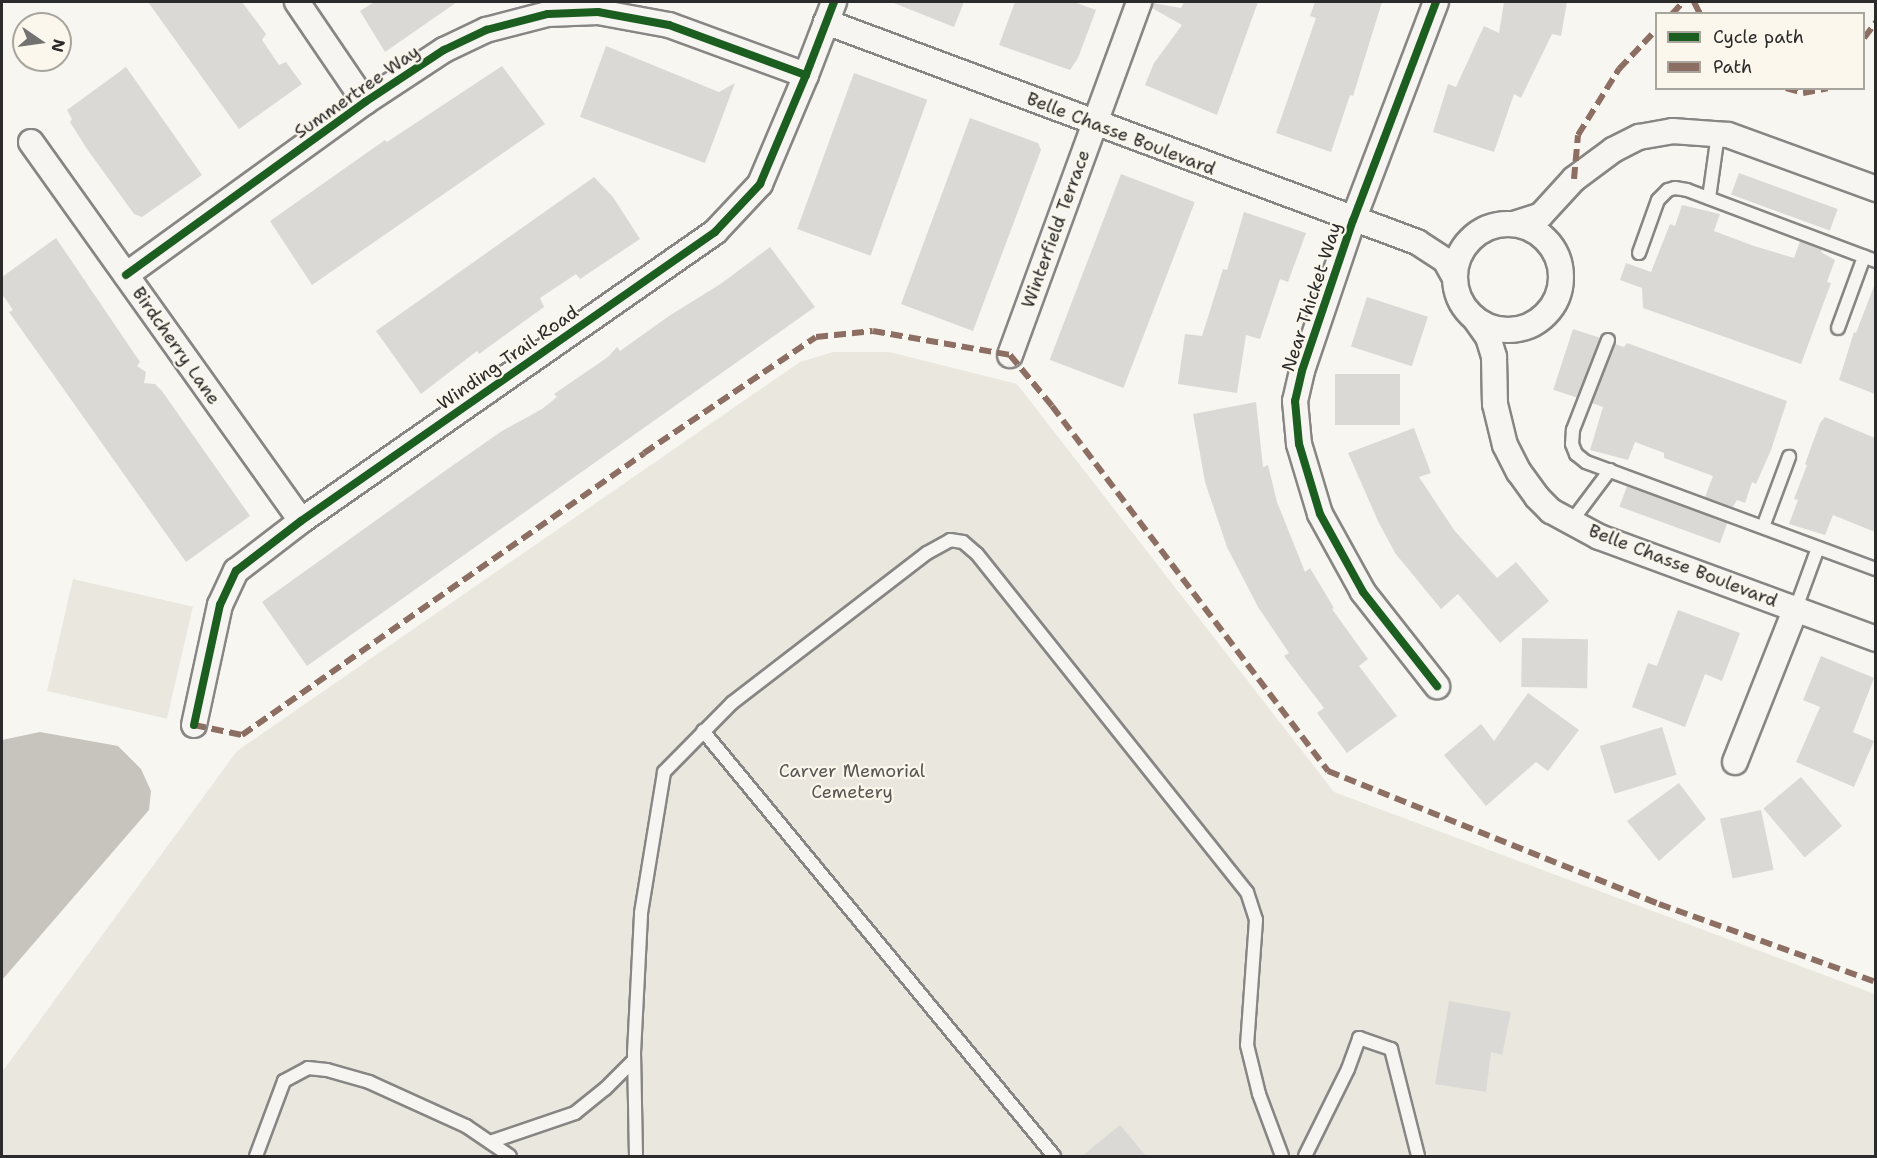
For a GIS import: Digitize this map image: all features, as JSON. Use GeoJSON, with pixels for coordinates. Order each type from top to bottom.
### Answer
{"type":"FeatureCollection","features":[{"type":"Feature","properties":{"kind":"street"},"geometry":{"type":"LineString","coordinates":[[297,2],[366,102]]}},
{"type":"Feature","properties":{"kind":"street","name":"Winterfield Terrace"},"geometry":{"type":"LineString","coordinates":[[1010,355],[1139,2]]}},
{"type":"Feature","properties":{"kind":"street","name":"Near Thicket Way"},"geometry":{"type":"LineString","coordinates":[[1437,2],[1353,220],[1302,371],[1295,401],[1299,444],[1320,514],[1363,592],[1437,686]]}},
{"type":"Feature","properties":{"kind":"street","name":"Summertree Way"},"geometry":{"type":"LineString","coordinates":[[126,275],[366,102],[444,50],[486,30],[548,14],[598,12],[669,25],[806,75]]}},
{"type":"Feature","properties":{"kind":"street","name":"Belle Chasse Boulevard"},"geometry":{"type":"LineString","coordinates":[[830,12],[1094,124],[1417,242],[1442,245],[1470,240],[1489,227],[1514,224],[1540,215],[1597,159],[1639,137],[1672,131],[1718,134],[1747,141],[1875,189]]}},
{"type":"Feature","properties":{"kind":"street","name":"Winding Trail Road"},"geometry":{"type":"LineString","coordinates":[[194,724],[220,605],[236,571],[301,520],[715,232],[760,184],[830,12]]}},
{"type":"Feature","properties":{"kind":"street","name":"Birdcherry Lane"},"geometry":{"type":"LineString","coordinates":[[31,142],[301,520]]}},
{"type":"Feature","properties":{"kind":"street"},"geometry":{"type":"LineString","coordinates":[[1550,206],[1548,229],[1550,246]]}},
{"type":"Feature","properties":{"kind":"street"},"geometry":{"type":"LineString","coordinates":[[1494,357],[1503,343],[1518,331],[1539,322],[1555,304],[1560,290],[1561,267],[1550,246],[1537,231],[1514,224]]}},
{"type":"Feature","properties":{"kind":"street"},"geometry":{"type":"LineString","coordinates":[[1454,276],[1457,259],[1470,240]]}},
{"type":"Feature","properties":{"kind":"street","name":"Belle Chasse Boulevard"},"geometry":{"type":"LineString","coordinates":[[1417,242],[1445,260],[1454,276],[1456,292],[1467,312],[1488,337],[1494,357],[1496,404],[1505,445],[1537,497],[1551,511],[1599,537],[1875,639]]}},
{"type":"Feature","properties":{"kind":"street"},"geometry":{"type":"LineString","coordinates":[[1476,320],[1491,329],[1518,331]]}},
{"type":"Feature","properties":{"kind":"street"},"geometry":{"type":"LineString","coordinates":[[1735,762],[1796,608]]}},
{"type":"Feature","properties":{"kind":"lane"},"geometry":{"type":"LineString","coordinates":[[1709,198],[1718,134]]}},
{"type":"Feature","properties":{"kind":"lane"},"geometry":{"type":"LineString","coordinates":[[1640,252],[1658,200],[1668,190],[1687,190],[1870,259],[1838,328]]}},
{"type":"Feature","properties":{"kind":"lane"},"geometry":{"type":"LineString","coordinates":[[1608,340],[1573,430],[1572,444],[1576,454],[1586,462],[1875,569]]}},
{"type":"Feature","properties":{"kind":"lane"},"geometry":{"type":"LineString","coordinates":[[1763,528],[1789,457]]}},
{"type":"Feature","properties":{"kind":"lane"},"geometry":{"type":"LineString","coordinates":[[1571,522],[1610,470]]}},
{"type":"Feature","properties":{"kind":"lane"},"geometry":{"type":"LineString","coordinates":[[636,1156],[634,1060],[641,913],[664,772],[732,703],[927,553],[950,540],[963,542],[977,554],[1247,892],[1256,920],[1247,1045],[1259,1094],[1282,1156]]}},
{"type":"Feature","properties":{"kind":"lane"},"geometry":{"type":"LineString","coordinates":[[1796,608],[1818,548]]}},
{"type":"Feature","properties":{"kind":"lane"},"geometry":{"type":"LineString","coordinates":[[703,731],[1054,1156]]}},
{"type":"Feature","properties":{"kind":"lane"},"geometry":{"type":"LineString","coordinates":[[1305,1156],[1348,1069],[1359,1038],[1391,1049],[1418,1156]]}},
{"type":"Feature","properties":{"kind":"lane"},"geometry":{"type":"LineString","coordinates":[[490,1142],[575,1113],[605,1089],[634,1060]]}},
{"type":"Feature","properties":{"kind":"lane"},"geometry":{"type":"LineString","coordinates":[[256,1156],[284,1081],[308,1068],[327,1070],[369,1082],[466,1126],[510,1156]]}},
{"type":"Feature","properties":{"kind":"green space","name":"Carver Memorial Cemetery"},"geometry":{"type":"Polygon","coordinates":[[[833,352],[889,352],[1017,384],[1334,792],[1875,994],[1875,1156],[2,1156],[2,1072],[237,751],[800,362],[833,352]]]}},
{"type":"Feature","properties":{"kind":"green space"},"geometry":{"type":"Polygon","coordinates":[[[73,579],[193,607],[167,719],[47,691],[73,579]]]}},
{"type":"Feature","properties":{"kind":"shaded area"},"geometry":{"type":"Polygon","coordinates":[[[40,732],[118,746],[141,769],[151,791],[149,810],[2,980],[2,740],[40,732]]]}},
{"type":"Feature","properties":{"kind":"building"},"geometry":{"type":"Polygon","coordinates":[[[148,2],[242,2],[266,34],[262,40],[279,65],[286,62],[302,84],[239,129],[148,2]]]}},
{"type":"Feature","properties":{"kind":"building"},"geometry":{"type":"Polygon","coordinates":[[[374,2],[457,2],[385,52],[360,11],[374,2]]]}},
{"type":"Feature","properties":{"kind":"building"},"geometry":{"type":"Polygon","coordinates":[[[891,2],[964,2],[954,27],[891,2]]]}},
{"type":"Feature","properties":{"kind":"building"},"geometry":{"type":"Polygon","coordinates":[[[1015,2],[1074,2],[1096,10],[1078,58],[1070,70],[999,45],[1015,2]]]}},
{"type":"Feature","properties":{"kind":"building"},"geometry":{"type":"Polygon","coordinates":[[[1184,2],[1258,2],[1217,115],[1145,85],[1154,63],[1182,25],[1152,8],[1153,3],[1181,8],[1184,2]]]}},
{"type":"Feature","properties":{"kind":"building"},"geometry":{"type":"Polygon","coordinates":[[[1315,2],[1382,2],[1353,96],[1350,95],[1331,152],[1276,133],[1316,18],[1310,16],[1315,2]]]}},
{"type":"Feature","properties":{"kind":"building"},"geometry":{"type":"Polygon","coordinates":[[[1504,2],[1567,2],[1561,36],[1552,34],[1521,98],[1514,94],[1494,152],[1433,132],[1448,84],[1456,87],[1484,26],[1499,33],[1504,2]]]}},
{"type":"Feature","properties":{"kind":"building"},"geometry":{"type":"Polygon","coordinates":[[[606,46],[719,92],[735,83],[705,163],[580,117],[606,46]]]}},
{"type":"Feature","properties":{"kind":"building"},"geometry":{"type":"Polygon","coordinates":[[[502,66],[545,124],[312,285],[270,221],[385,140],[387,142],[502,66]]]}},
{"type":"Feature","properties":{"kind":"building"},"geometry":{"type":"Polygon","coordinates":[[[126,67],[202,175],[142,217],[134,214],[87,149],[70,122],[72,119],[67,110],[126,67]]]}},
{"type":"Feature","properties":{"kind":"building"},"geometry":{"type":"Polygon","coordinates":[[[854,73],[927,100],[871,256],[797,229],[854,73]]]}},
{"type":"Feature","properties":{"kind":"building"},"geometry":{"type":"Polygon","coordinates":[[[970,118],[1038,143],[1041,150],[973,331],[901,304],[970,118]]]}},
{"type":"Feature","properties":{"kind":"building"},"geometry":{"type":"Polygon","coordinates":[[[1739,173],[1838,209],[1830,231],[1731,195],[1739,173]]]}},
{"type":"Feature","properties":{"kind":"building"},"geometry":{"type":"Polygon","coordinates":[[[1121,174],[1195,202],[1123,388],[1050,360],[1121,174]]]}},
{"type":"Feature","properties":{"kind":"building"},"geometry":{"type":"Polygon","coordinates":[[[594,177],[613,197],[640,239],[580,279],[576,274],[540,298],[544,307],[479,354],[477,351],[421,394],[376,331],[594,177]]]}},
{"type":"Feature","properties":{"kind":"building"},"geometry":{"type":"Polygon","coordinates":[[[1682,205],[1720,214],[1714,231],[1754,246],[1794,258],[1800,241],[1822,250],[1821,252],[1835,260],[1827,282],[1831,283],[1801,364],[1643,308],[1642,288],[1620,280],[1626,263],[1651,272],[1670,224],[1675,226],[1682,205]]]}},
{"type":"Feature","properties":{"kind":"building"},"geometry":{"type":"Polygon","coordinates":[[[1244,212],[1306,233],[1288,282],[1280,279],[1260,339],[1246,335],[1237,393],[1178,384],[1185,334],[1202,336],[1223,269],[1227,270],[1244,212]]]}},
{"type":"Feature","properties":{"kind":"building"},"geometry":{"type":"Polygon","coordinates":[[[56,238],[140,362],[137,366],[146,372],[144,383],[155,384],[162,391],[250,516],[186,562],[9,312],[13,310],[2,294],[2,277],[56,238]]]}},
{"type":"Feature","properties":{"kind":"building"},"geometry":{"type":"Polygon","coordinates":[[[770,247],[815,307],[307,666],[262,602],[502,431],[542,409],[557,397],[554,394],[608,357],[617,347],[620,351],[669,316],[722,283],[770,247]]]}},
{"type":"Feature","properties":{"kind":"building"},"geometry":{"type":"Polygon","coordinates":[[[1874,286],[1875,394],[1839,380],[1854,332],[1856,333],[1874,286]]]}},
{"type":"Feature","properties":{"kind":"building"},"geometry":{"type":"Polygon","coordinates":[[[1367,297],[1428,317],[1412,366],[1351,346],[1367,297]]]}},
{"type":"Feature","properties":{"kind":"building"},"geometry":{"type":"Polygon","coordinates":[[[1573,329],[1600,338],[1580,399],[1553,390],[1573,329]]]}},
{"type":"Feature","properties":{"kind":"building"},"geometry":{"type":"Polygon","coordinates":[[[1627,343],[1787,401],[1771,450],[1756,484],[1752,482],[1745,503],[1737,500],[1733,507],[1705,497],[1713,476],[1664,458],[1664,453],[1635,442],[1628,460],[1590,450],[1603,407],[1592,403],[1615,344],[1624,347],[1627,343]]]}},
{"type":"Feature","properties":{"kind":"building"},"geometry":{"type":"Polygon","coordinates":[[[1335,374],[1400,374],[1400,425],[1335,425],[1335,374]]]}},
{"type":"Feature","properties":{"kind":"building"},"geometry":{"type":"Polygon","coordinates":[[[1256,402],[1263,467],[1268,465],[1277,502],[1305,572],[1310,568],[1334,608],[1332,609],[1368,659],[1359,666],[1397,716],[1347,753],[1317,713],[1324,708],[1284,656],[1289,653],[1258,607],[1227,547],[1205,482],[1193,414],[1256,402]]]}},
{"type":"Feature","properties":{"kind":"building"},"geometry":{"type":"Polygon","coordinates":[[[1825,417],[1875,438],[1875,532],[1833,515],[1825,535],[1789,524],[1798,500],[1794,499],[1807,465],[1805,464],[1820,423],[1825,417]]]}},
{"type":"Feature","properties":{"kind":"building"},"geometry":{"type":"Polygon","coordinates":[[[1414,428],[1431,473],[1419,477],[1454,530],[1497,578],[1516,562],[1549,601],[1500,643],[1458,594],[1441,609],[1395,553],[1348,453],[1414,428]]]}},
{"type":"Feature","properties":{"kind":"building"},"geometry":{"type":"Polygon","coordinates":[[[1627,486],[1728,523],[1720,543],[1619,507],[1627,486]]]}},
{"type":"Feature","properties":{"kind":"building"},"geometry":{"type":"Polygon","coordinates":[[[1678,610],[1740,633],[1722,681],[1705,674],[1685,727],[1632,707],[1648,663],[1657,666],[1678,610]]]}},
{"type":"Feature","properties":{"kind":"building"},"geometry":{"type":"Polygon","coordinates":[[[1522,638],[1588,639],[1587,688],[1521,687],[1522,638]]]}},
{"type":"Feature","properties":{"kind":"building"},"geometry":{"type":"Polygon","coordinates":[[[1821,656],[1874,678],[1853,732],[1874,741],[1854,787],[1796,762],[1820,707],[1803,700],[1821,656]]]}},
{"type":"Feature","properties":{"kind":"building"},"geometry":{"type":"Polygon","coordinates":[[[1528,693],[1579,730],[1548,771],[1536,762],[1486,806],[1444,755],[1481,724],[1494,741],[1528,693]]]}},
{"type":"Feature","properties":{"kind":"building"},"geometry":{"type":"Polygon","coordinates":[[[1662,727],[1677,775],[1614,794],[1600,746],[1662,727]]]}},
{"type":"Feature","properties":{"kind":"building"},"geometry":{"type":"Polygon","coordinates":[[[1801,777],[1842,826],[1805,858],[1763,808],[1801,777]]]}},
{"type":"Feature","properties":{"kind":"building"},"geometry":{"type":"Polygon","coordinates":[[[1679,783],[1706,819],[1659,861],[1627,821],[1679,783]]]}},
{"type":"Feature","properties":{"kind":"building"},"geometry":{"type":"Polygon","coordinates":[[[1761,810],[1774,870],[1733,878],[1720,819],[1761,810]]]}},
{"type":"Feature","properties":{"kind":"building"},"geometry":{"type":"Polygon","coordinates":[[[1449,1001],[1511,1012],[1502,1055],[1491,1052],[1486,1092],[1435,1084],[1449,1001]]]}},
{"type":"Feature","properties":{"kind":"building"},"geometry":{"type":"Polygon","coordinates":[[[1120,1125],[1146,1156],[1082,1156],[1120,1125]]]}},
{"type":"Feature","properties":{"kind":"marked path"},"geometry":{"type":"LineString","coordinates":[[1674,12],[1683,2]]}},
{"type":"Feature","properties":{"kind":"marked path"},"geometry":{"type":"LineString","coordinates":[[1694,2],[1699,12]]}},
{"type":"Feature","properties":{"kind":"marked path"},"geometry":{"type":"LineString","coordinates":[[1865,37],[1876,22]]}},
{"type":"Feature","properties":{"kind":"marked path"},"geometry":{"type":"LineString","coordinates":[[1574,179],[1578,135],[1619,69],[1655,31]]}},
{"type":"Feature","properties":{"kind":"marked path"},"geometry":{"type":"LineString","coordinates":[[1793,90],[1803,93],[1818,90]]}},
{"type":"Feature","properties":{"kind":"marked path"},"geometry":{"type":"LineString","coordinates":[[194,725],[242,735],[644,453],[816,337],[873,331],[1010,355],[1052,406],[1328,771],[1659,904],[1876,982]]}},
{"type":"Feature","properties":{"kind":"cycle path"},"geometry":{"type":"LineString","coordinates":[[194,725],[220,605],[236,571],[301,521],[715,232],[760,184],[834,2]]}},
{"type":"Feature","properties":{"kind":"cycle path"},"geometry":{"type":"LineString","coordinates":[[1436,2],[1353,220],[1302,371],[1295,401],[1299,444],[1320,514],[1363,592],[1437,686]]}},
{"type":"Feature","properties":{"kind":"cycle path"},"geometry":{"type":"LineString","coordinates":[[126,275],[365,102],[444,50],[486,30],[548,14],[598,12],[669,25],[806,75]]}}]}
